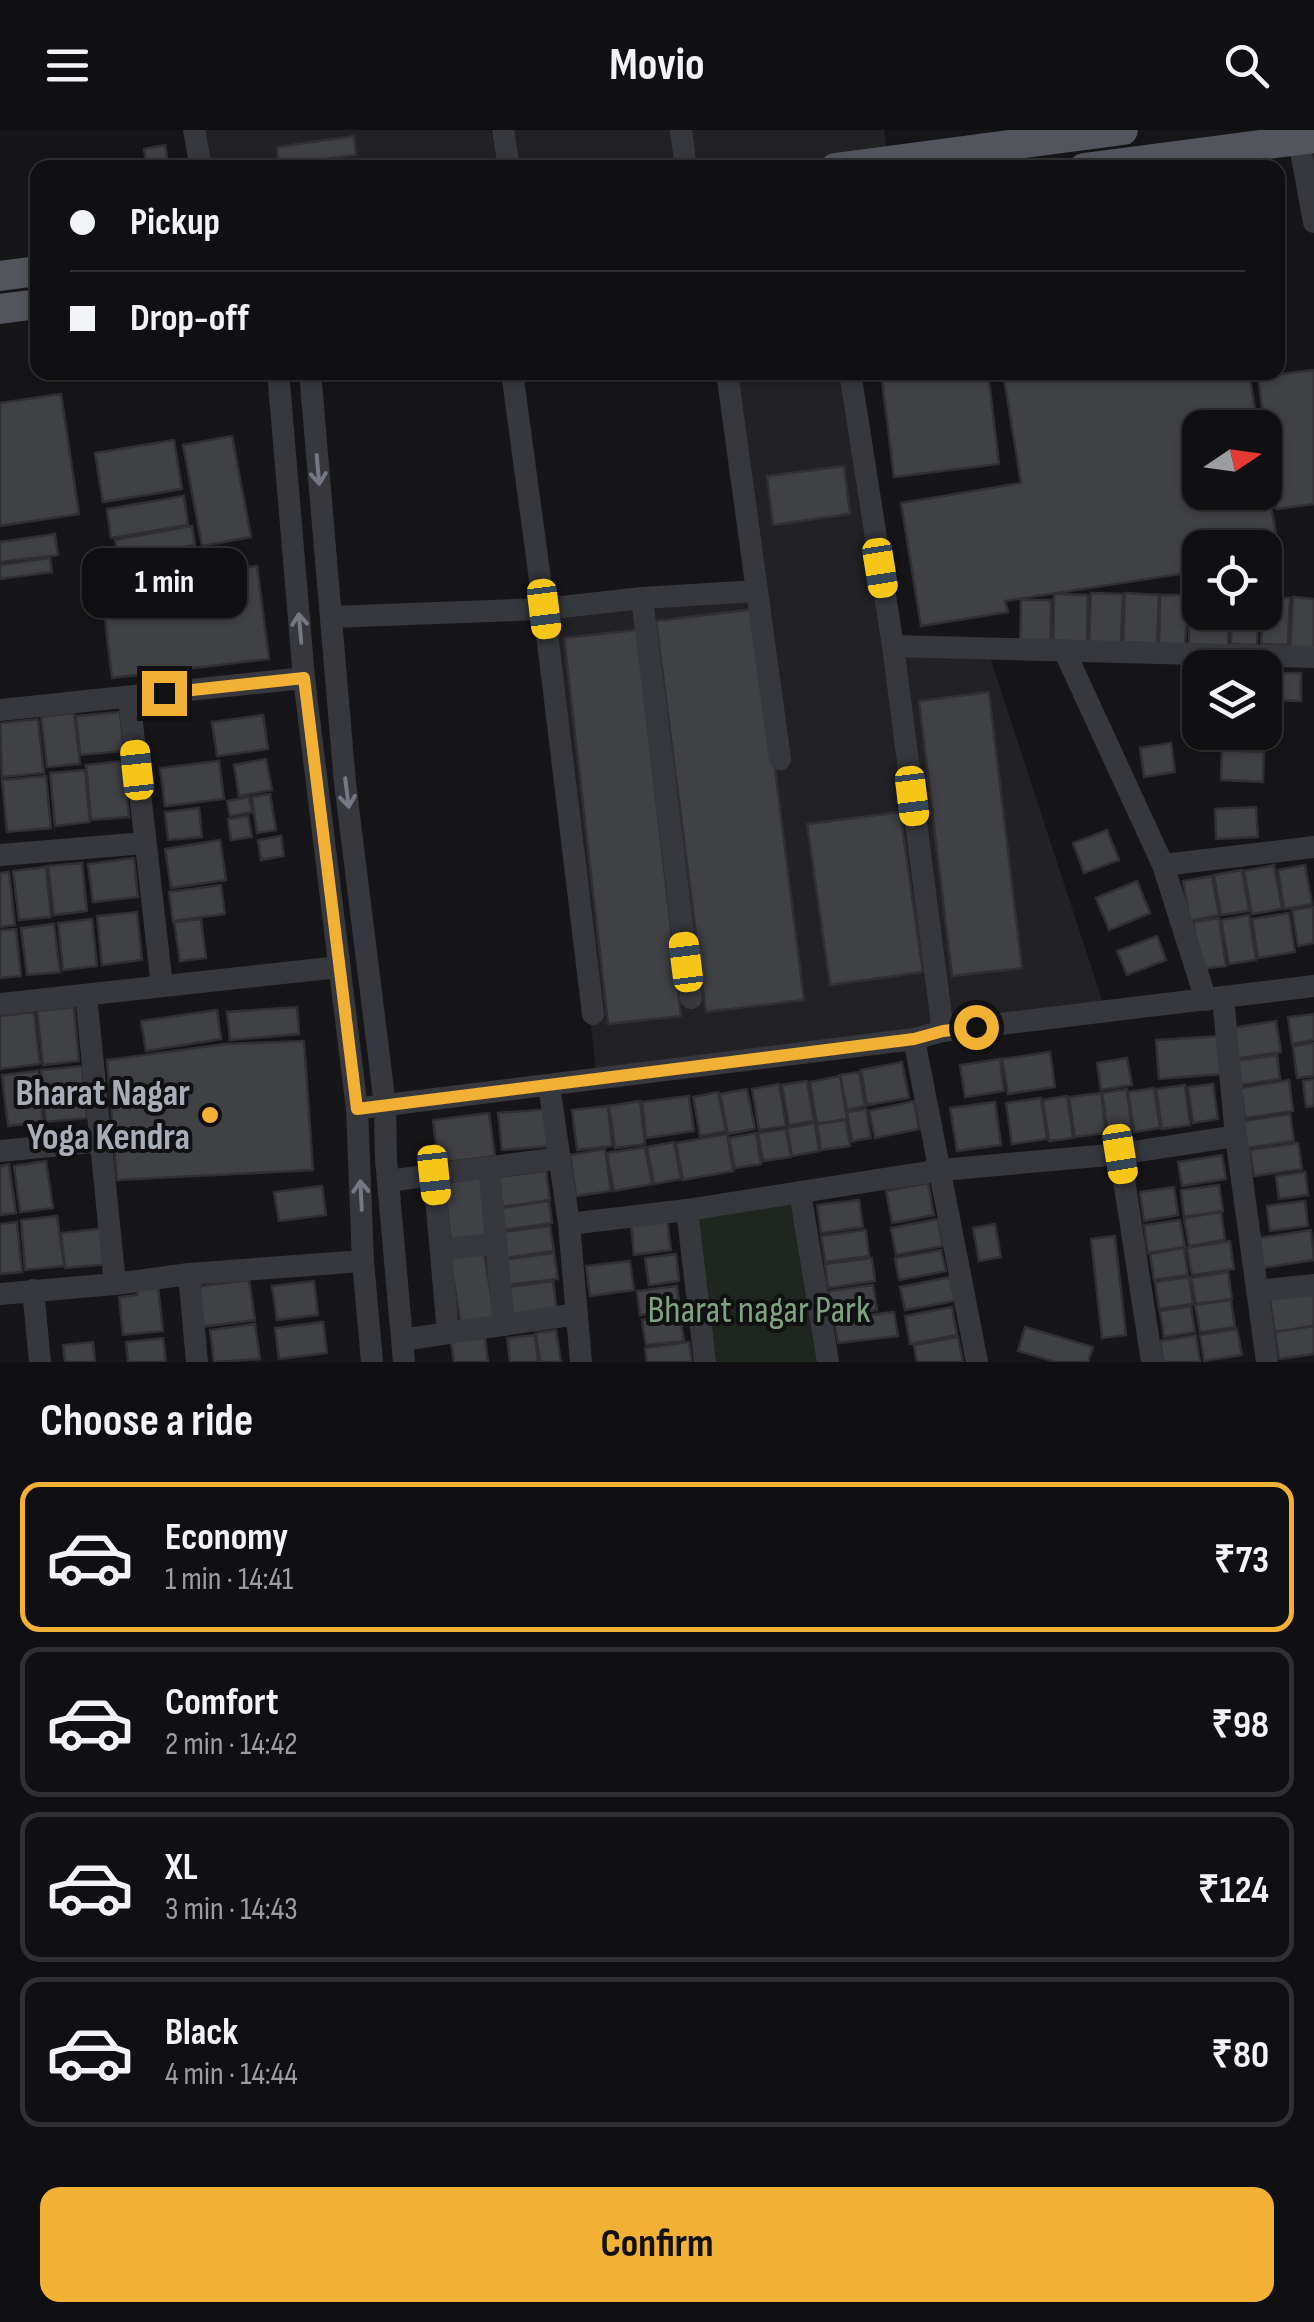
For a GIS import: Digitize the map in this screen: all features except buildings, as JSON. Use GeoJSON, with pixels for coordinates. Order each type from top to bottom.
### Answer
{"type":"FeatureCollection","features":[{"type":"Feature","properties":{"kind":"main road"},"geometry":{"type":"LineString","coordinates":[[896,160],[1123,130]]}},
{"type":"Feature","properties":{"kind":"main road"},"geometry":{"type":"LineString","coordinates":[[1143,160],[1306,138]]}},
{"type":"Feature","properties":{"kind":"main road"},"geometry":{"type":"LineString","coordinates":[[0,276],[30,272]]}},
{"type":"Feature","properties":{"kind":"main road"},"geometry":{"type":"LineString","coordinates":[[0,308],[30,305]]}},
{"type":"Feature","properties":{"kind":"street"},"geometry":{"type":"LineString","coordinates":[[194,130],[200,160]]}},
{"type":"Feature","properties":{"kind":"street"},"geometry":{"type":"LineString","coordinates":[[503,130],[509,160]]}},
{"type":"Feature","properties":{"kind":"street"},"geometry":{"type":"LineString","coordinates":[[681,130],[685,160]]}},
{"type":"Feature","properties":{"kind":"street"},"geometry":{"type":"LineString","coordinates":[[1306,138],[1314,222]]}},
{"type":"Feature","properties":{"kind":"street"},"geometry":{"type":"LineString","coordinates":[[279,380],[304,678],[357,1109],[372,1362]]}},
{"type":"Feature","properties":{"kind":"street"},"geometry":{"type":"LineString","coordinates":[[311,380],[345,783],[385,1105],[403,1351],[448,1333],[577,1314]]}},
{"type":"Feature","properties":{"kind":"street"},"geometry":{"type":"LineString","coordinates":[[513,380],[593,1014]]}},
{"type":"Feature","properties":{"kind":"street"},"geometry":{"type":"LineString","coordinates":[[728,380],[780,759]]}},
{"type":"Feature","properties":{"kind":"street"},"geometry":{"type":"LineString","coordinates":[[851,380],[893,646],[943,1031]]}},
{"type":"Feature","properties":{"kind":"street"},"geometry":{"type":"LineString","coordinates":[[331,617],[544,609],[757,591]]}},
{"type":"Feature","properties":{"kind":"street"},"geometry":{"type":"LineString","coordinates":[[642,598],[691,998]]}},
{"type":"Feature","properties":{"kind":"street"},"geometry":{"type":"LineString","coordinates":[[893,646],[1314,657]]}},
{"type":"Feature","properties":{"kind":"street"},"geometry":{"type":"LineString","coordinates":[[1064,650],[1163,865],[1214,999],[1267,1362]]}},
{"type":"Feature","properties":{"kind":"street"},"geometry":{"type":"LineString","coordinates":[[0,710],[304,678]]}},
{"type":"Feature","properties":{"kind":"street"},"geometry":{"type":"LineString","coordinates":[[129,697],[162,986]]}},
{"type":"Feature","properties":{"kind":"street"},"geometry":{"type":"LineString","coordinates":[[0,855],[145,843]]}},
{"type":"Feature","properties":{"kind":"street"},"geometry":{"type":"LineString","coordinates":[[1163,865],[1314,848]]}},
{"type":"Feature","properties":{"kind":"street"},"geometry":{"type":"LineString","coordinates":[[0,1004],[339,967]]}},
{"type":"Feature","properties":{"kind":"street"},"geometry":{"type":"LineString","coordinates":[[357,1109],[1314,986]]}},
{"type":"Feature","properties":{"kind":"street"},"geometry":{"type":"LineString","coordinates":[[86,995],[114,1284]]}},
{"type":"Feature","properties":{"kind":"street"},"geometry":{"type":"LineString","coordinates":[[914,1039],[977,1362]]}},
{"type":"Feature","properties":{"kind":"street"},"geometry":{"type":"LineString","coordinates":[[549,1085],[569,1224],[581,1362]]}},
{"type":"Feature","properties":{"kind":"street"},"geometry":{"type":"LineString","coordinates":[[569,1224],[687,1210],[941,1170],[1120,1154],[1236,1136]]}},
{"type":"Feature","properties":{"kind":"street"},"geometry":{"type":"LineString","coordinates":[[0,1151],[100,1142]]}},
{"type":"Feature","properties":{"kind":"street"},"geometry":{"type":"LineString","coordinates":[[1120,1154],[1152,1362]]}},
{"type":"Feature","properties":{"kind":"street"},"geometry":{"type":"LineString","coordinates":[[388,1181],[560,1158]]}},
{"type":"Feature","properties":{"kind":"street"},"geometry":{"type":"LineString","coordinates":[[489,1168],[504,1325]]}},
{"type":"Feature","properties":{"kind":"street"},"geometry":{"type":"LineString","coordinates":[[434,1175],[448,1333]]}},
{"type":"Feature","properties":{"kind":"street"},"geometry":{"type":"LineString","coordinates":[[800,1192],[828,1362]]}},
{"type":"Feature","properties":{"kind":"street"},"geometry":{"type":"LineString","coordinates":[[687,1210],[705,1362]]}},
{"type":"Feature","properties":{"kind":"street"},"geometry":{"type":"LineString","coordinates":[[441,1250],[496,1243]]}},
{"type":"Feature","properties":{"kind":"street"},"geometry":{"type":"LineString","coordinates":[[0,1294],[364,1261]]}},
{"type":"Feature","properties":{"kind":"street"},"geometry":{"type":"LineString","coordinates":[[189,1274],[197,1362]]}},
{"type":"Feature","properties":{"kind":"street"},"geometry":{"type":"LineString","coordinates":[[1258,1291],[1314,1285]]}},
{"type":"Feature","properties":{"kind":"street"},"geometry":{"type":"LineString","coordinates":[[33,1290],[40,1362]]}},
{"type":"Feature","properties":{"kind":"shaded area"},"geometry":{"type":"Polygon","coordinates":[[[195,130],[491,130],[497,160],[201,160],[195,130]]]}},
{"type":"Feature","properties":{"kind":"shaded area"},"geometry":{"type":"Polygon","coordinates":[[[502,130],[673,130],[677,160],[508,160],[502,130]]]}},
{"type":"Feature","properties":{"kind":"shaded area"},"geometry":{"type":"Polygon","coordinates":[[[681,130],[884,130],[889,160],[685,160],[681,130]]]}},
{"type":"Feature","properties":{"kind":"shaded area"},"geometry":{"type":"Polygon","coordinates":[[[718,380],[848,380],[893,646],[987,648],[1106,1012],[597,1079],[544,609],[750,591],[718,380]]]}},
{"type":"Feature","properties":{"kind":"green space","name":"Bharat nagar Park"},"geometry":{"type":"Polygon","coordinates":[[[793,1201],[820,1362],[713,1362],[695,1215],[793,1201]]]}},
{"type":"Feature","properties":{"kind":"place","name":"Bharat Nagar Yoga Kendra"},"geometry":{"type":"Point","coordinates":[210,1115]}},
{"type":"Feature","properties":{"kind":"route"},"geometry":{"type":"LineString","coordinates":[[164,693],[304,678],[357,1109],[914,1039],[976,1027]]}}]}
